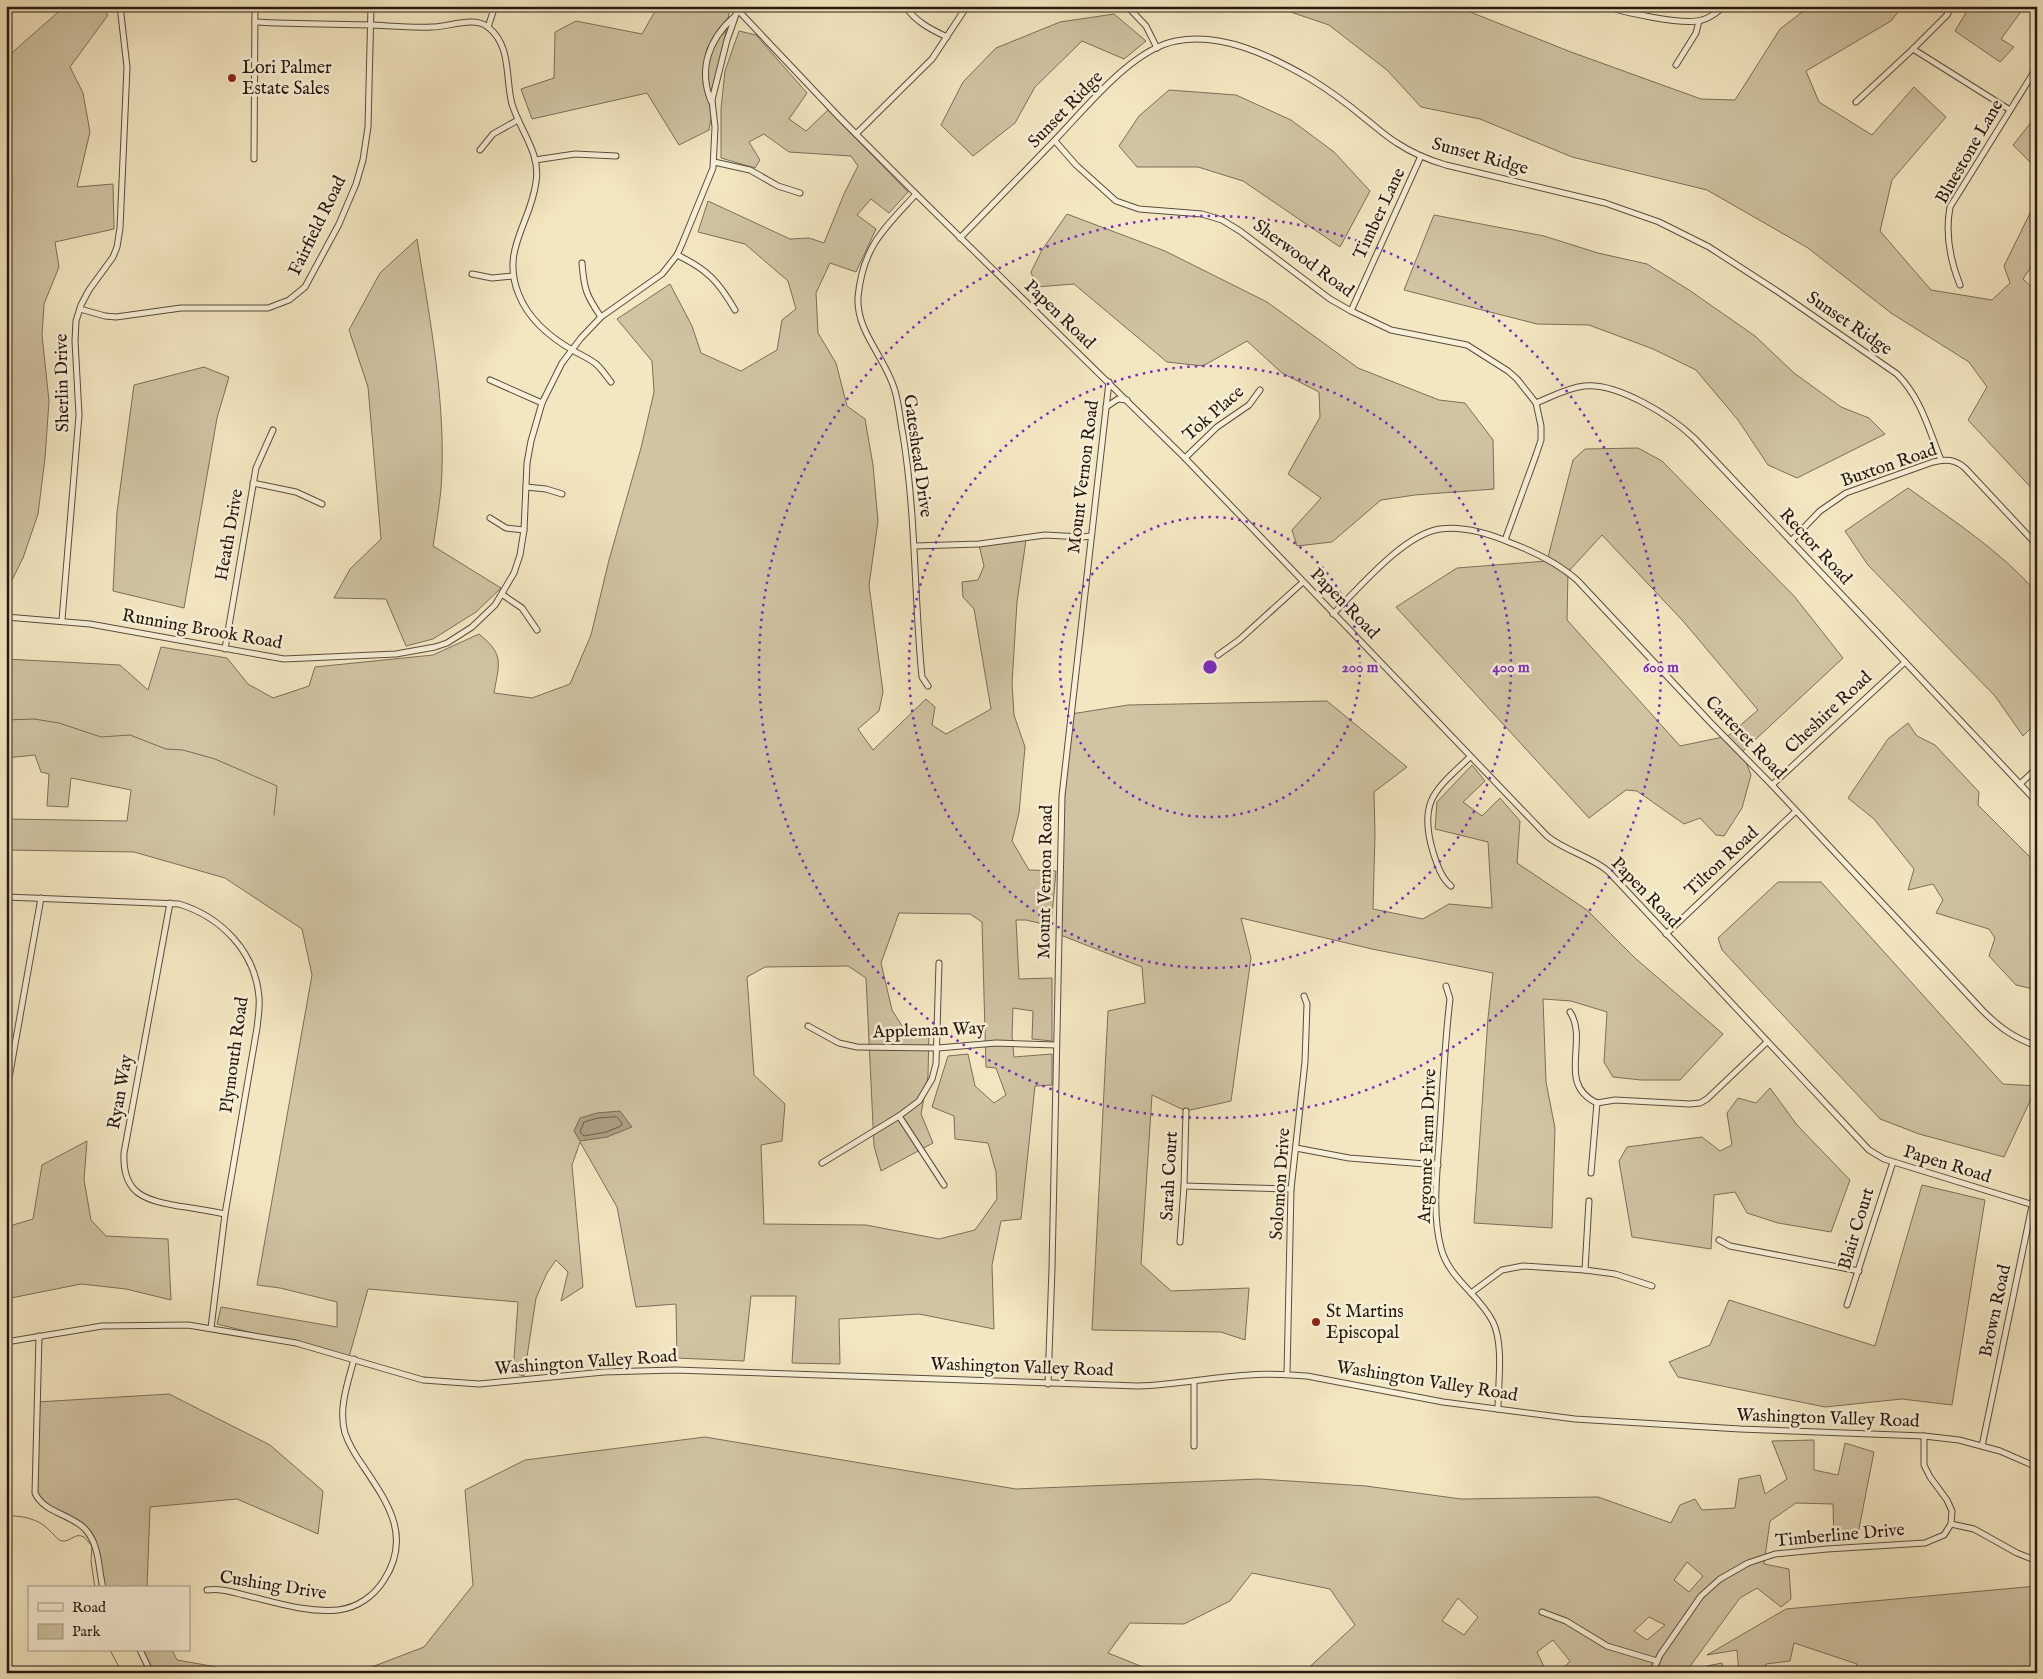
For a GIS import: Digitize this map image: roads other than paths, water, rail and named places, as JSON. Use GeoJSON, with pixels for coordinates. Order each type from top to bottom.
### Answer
{"type":"FeatureCollection","features":[{"type":"Feature","properties":{"kind":"street","name":"Sherlin Drive"},"geometry":{"type":"LineString","coordinates":[[62,620],[79,415],[75,332],[80,309],[89,290],[113,257],[117,247],[120,228],[127,67],[120,6]]}},
{"type":"Feature","properties":{"kind":"street"},"geometry":{"type":"LineString","coordinates":[[254,159],[255,6]]}},
{"type":"Feature","properties":{"kind":"street","name":"Fairfield Road"},"geometry":{"type":"LineString","coordinates":[[80,309],[116,317],[180,308],[268,308],[281,304],[299,293],[310,281],[339,224],[356,184],[363,160],[368,127],[371,6]]}},
{"type":"Feature","properties":{"kind":"street"},"geometry":{"type":"LineString","coordinates":[[488,27],[495,6]]}},
{"type":"Feature","properties":{"kind":"street"},"geometry":{"type":"LineString","coordinates":[[905,6],[920,23],[947,37]]}},
{"type":"Feature","properties":{"kind":"street"},"geometry":{"type":"LineString","coordinates":[[856,134],[932,59],[967,6]]}},
{"type":"Feature","properties":{"kind":"street"},"geometry":{"type":"LineString","coordinates":[[1128,6],[1146,26],[1157,48]]}},
{"type":"Feature","properties":{"kind":"street"},"geometry":{"type":"LineString","coordinates":[[1603,6],[1636,15],[1699,21],[1711,16],[1725,6]]}},
{"type":"Feature","properties":{"kind":"street"},"geometry":{"type":"LineString","coordinates":[[1856,102],[1947,15],[1952,6]]}},
{"type":"Feature","properties":{"kind":"street","name":"Running Brook Road"},"geometry":{"type":"LineString","coordinates":[[712,104],[714,87],[737,8]]}},
{"type":"Feature","properties":{"kind":"street","name":"Papen Road"},"geometry":{"type":"LineString","coordinates":[[737,8],[856,134],[1185,458],[1470,757],[1553,841],[1586,857],[1608,871],[1859,1141],[1876,1156],[2034,1206]]}},
{"type":"Feature","properties":{"kind":"street","name":"Running Brook Road"},"geometry":{"type":"LineString","coordinates":[[6,617],[62,620],[90,624],[262,656],[294,659],[396,654],[435,647],[447,643],[472,627],[503,595],[517,565],[524,530],[531,441],[542,404],[553,379],[572,350],[601,317],[654,281],[669,267],[677,255],[710,177],[714,162],[715,127],[712,104],[705,82],[705,64],[712,44],[720,30],[735,16]]}},
{"type":"Feature","properties":{"kind":"street"},"geometry":{"type":"LineString","coordinates":[[1676,66],[1696,33],[1699,21]]}},
{"type":"Feature","properties":{"kind":"street"},"geometry":{"type":"LineString","coordinates":[[255,22],[430,27],[473,23],[488,27],[504,49],[508,88],[518,120],[535,160],[536,183],[514,255],[513,276],[519,294],[530,315],[538,324],[572,350],[596,364],[611,382]]}},
{"type":"Feature","properties":{"kind":"street","name":"Sunset Ridge"},"geometry":{"type":"LineString","coordinates":[[960,238],[1102,91],[1135,60],[1175,41],[1200,39],[1222,43],[1268,57],[1316,83],[1396,143],[1421,156],[1629,210],[1697,240],[1897,374],[1912,391],[1923,412],[1940,460]]}},
{"type":"Feature","properties":{"kind":"street"},"geometry":{"type":"LineString","coordinates":[[1913,49],[2010,110]]}},
{"type":"Feature","properties":{"kind":"street","name":"Bluestone Lane"},"geometry":{"type":"LineString","coordinates":[[1960,284],[1949,250],[1950,207],[2037,67]]}},
{"type":"Feature","properties":{"kind":"street"},"geometry":{"type":"LineString","coordinates":[[480,150],[495,132],[518,120]]}},
{"type":"Feature","properties":{"kind":"street","name":"Sherwood Road"},"geometry":{"type":"LineString","coordinates":[[1054,141],[1076,165],[1116,201],[1139,208],[1202,214],[1222,220],[1240,231],[1330,299],[1350,311],[1392,330],[1456,342],[1476,349],[1497,362],[1517,379],[1536,403]]}},
{"type":"Feature","properties":{"kind":"street"},"geometry":{"type":"LineString","coordinates":[[535,160],[575,154],[616,156]]}},
{"type":"Feature","properties":{"kind":"street","name":"Timber Lane"},"geometry":{"type":"LineString","coordinates":[[1350,311],[1421,156]]}},
{"type":"Feature","properties":{"kind":"street"},"geometry":{"type":"LineString","coordinates":[[714,162],[750,170],[778,186],[800,193]]}},
{"type":"Feature","properties":{"kind":"street","name":"Gateshead Drive"},"geometry":{"type":"LineString","coordinates":[[916,194],[877,237],[870,248],[858,305],[862,322],[891,379],[897,398],[910,484],[922,677],[928,686]]}},
{"type":"Feature","properties":{"kind":"street"},"geometry":{"type":"LineString","coordinates":[[677,255],[693,262],[709,274],[722,288],[735,310]]}},
{"type":"Feature","properties":{"kind":"street"},"geometry":{"type":"LineString","coordinates":[[582,263],[585,290],[601,317]]}},
{"type":"Feature","properties":{"kind":"street"},"geometry":{"type":"LineString","coordinates":[[472,274],[492,278],[513,276]]}},
{"type":"Feature","properties":{"kind":"street"},"geometry":{"type":"LineString","coordinates":[[490,380],[542,404]]}},
{"type":"Feature","properties":{"kind":"street","name":"Mount Vernon Road"},"geometry":{"type":"LineString","coordinates":[[1048,1384],[1062,796],[1109,382]]}},
{"type":"Feature","properties":{"kind":"street","name":"Rector Road"},"geometry":{"type":"LineString","coordinates":[[1536,403],[1564,391],[1591,385],[1617,391],[1657,410],[1675,421],[1694,438],[2037,802]]}},
{"type":"Feature","properties":{"kind":"street","name":"Tok Place"},"geometry":{"type":"LineString","coordinates":[[1185,458],[1210,433],[1250,405],[1260,390]]}},
{"type":"Feature","properties":{"kind":"street"},"geometry":{"type":"LineString","coordinates":[[1106,408],[1118,399],[1127,400]]}},
{"type":"Feature","properties":{"kind":"street"},"geometry":{"type":"LineString","coordinates":[[1505,540],[1540,440],[1540,418],[1536,403]]}},
{"type":"Feature","properties":{"kind":"street","name":"Heath Drive"},"geometry":{"type":"LineString","coordinates":[[225,649],[254,483],[259,460],[272,430]]}},
{"type":"Feature","properties":{"kind":"street","name":"Buxton Road"},"geometry":{"type":"LineString","coordinates":[[1791,541],[1820,511],[1846,493],[1940,460],[1953,461],[1962,465],[2037,545]]}},
{"type":"Feature","properties":{"kind":"street"},"geometry":{"type":"LineString","coordinates":[[254,483],[296,492],[322,504]]}},
{"type":"Feature","properties":{"kind":"street"},"geometry":{"type":"LineString","coordinates":[[526,487],[546,489],[562,494]]}},
{"type":"Feature","properties":{"kind":"street"},"geometry":{"type":"LineString","coordinates":[[490,518],[506,528],[524,530]]}},
{"type":"Feature","properties":{"kind":"street","name":"Carteret Road"},"geometry":{"type":"LineString","coordinates":[[1333,614],[1385,562],[1413,540],[1432,531],[1451,528],[1461,529],[1505,540],[1531,550],[1569,572],[1997,1025],[2015,1038],[2037,1046]]}},
{"type":"Feature","properties":{"kind":"street"},"geometry":{"type":"LineString","coordinates":[[914,546],[978,544],[1045,535],[1091,536]]}},
{"type":"Feature","properties":{"kind":"street"},"geometry":{"type":"LineString","coordinates":[[1218,656],[1239,640],[1303,582]]}},
{"type":"Feature","properties":{"kind":"street"},"geometry":{"type":"LineString","coordinates":[[503,595],[522,608],[537,630]]}},
{"type":"Feature","properties":{"kind":"street","name":"Cheshire Road"},"geometry":{"type":"LineString","coordinates":[[1772,785],[1905,662]]}},
{"type":"Feature","properties":{"kind":"street"},"geometry":{"type":"LineString","coordinates":[[1451,886],[1441,874],[1431,843],[1427,828],[1428,811],[1437,789],[1470,757]]}},
{"type":"Feature","properties":{"kind":"street"},"geometry":{"type":"LineString","coordinates":[[2020,784],[2037,768]]}},
{"type":"Feature","properties":{"kind":"street","name":"Tilton Road"},"geometry":{"type":"LineString","coordinates":[[1666,934],[1796,811]]}},
{"type":"Feature","properties":{"kind":"street","name":"Plymouth Road"},"geometry":{"type":"LineString","coordinates":[[6,897],[170,903],[191,908],[219,924],[234,938],[250,962],[258,989],[257,1028],[225,1214],[211,1328]]}},
{"type":"Feature","properties":{"kind":"street"},"geometry":{"type":"LineString","coordinates":[[6,1095],[41,898]]}},
{"type":"Feature","properties":{"kind":"street","name":"Ryan Way"},"geometry":{"type":"LineString","coordinates":[[170,903],[124,1153],[124,1169],[129,1182],[144,1198],[225,1214]]}},
{"type":"Feature","properties":{"kind":"street"},"geometry":{"type":"LineString","coordinates":[[822,1163],[899,1116],[919,1101],[929,1086],[934,1073],[938,1048],[939,962]]}},
{"type":"Feature","properties":{"kind":"street","name":"Argonne Farm Drive"},"geometry":{"type":"LineString","coordinates":[[1446,986],[1450,999],[1436,1215],[1441,1250],[1446,1263],[1492,1321],[1498,1339],[1498,1409]]}},
{"type":"Feature","properties":{"kind":"street","name":"Solomon Drive"},"geometry":{"type":"LineString","coordinates":[[1287,1374],[1291,1189],[1305,1062],[1307,1004],[1304,996]]}},
{"type":"Feature","properties":{"kind":"street"},"geometry":{"type":"LineString","coordinates":[[1570,1012],[1574,1023],[1576,1080],[1585,1096],[1597,1103],[1615,1100],[1700,1103],[1767,1042]]}},
{"type":"Feature","properties":{"kind":"street","name":"Appleman Way"},"geometry":{"type":"LineString","coordinates":[[808,1026],[831,1039],[847,1045],[938,1048],[996,1043],[1056,1045]]}},
{"type":"Feature","properties":{"kind":"street"},"geometry":{"type":"LineString","coordinates":[[1591,1173],[1597,1103]]}},
{"type":"Feature","properties":{"kind":"street","name":"Sarah Court"},"geometry":{"type":"LineString","coordinates":[[1180,1242],[1186,1111]]}},
{"type":"Feature","properties":{"kind":"street"},"geometry":{"type":"LineString","coordinates":[[899,1116],[944,1185]]}},
{"type":"Feature","properties":{"kind":"street"},"geometry":{"type":"LineString","coordinates":[[1296,1148],[1366,1160],[1438,1165]]}},
{"type":"Feature","properties":{"kind":"street","name":"Blair Court"},"geometry":{"type":"LineString","coordinates":[[1847,1305],[1893,1162]]}},
{"type":"Feature","properties":{"kind":"street","name":"Brown Road"},"geometry":{"type":"LineString","coordinates":[[1982,1446],[2034,1206],[2037,1182]]}},
{"type":"Feature","properties":{"kind":"street"},"geometry":{"type":"LineString","coordinates":[[1184,1186],[1291,1189]]}},
{"type":"Feature","properties":{"kind":"street"},"geometry":{"type":"LineString","coordinates":[[1584,1270],[1589,1201]]}},
{"type":"Feature","properties":{"kind":"street"},"geometry":{"type":"LineString","coordinates":[[1719,1240],[1730,1246],[1859,1271]]}},
{"type":"Feature","properties":{"kind":"street"},"geometry":{"type":"LineString","coordinates":[[1471,1293],[1502,1270],[1523,1266],[1615,1274],[1652,1286]]}},
{"type":"Feature","properties":{"kind":"street","name":"Washington Valley Road"},"geometry":{"type":"LineString","coordinates":[[6,1342],[102,1326],[188,1325],[294,1342],[423,1380],[462,1384],[611,1372],[675,1370],[1138,1386],[1194,1382],[1247,1375],[1287,1374],[1442,1402],[1575,1419],[1647,1425],[1924,1436],[1960,1440],[2000,1451],[2037,1467]]}},
{"type":"Feature","properties":{"kind":"street"},"geometry":{"type":"LineString","coordinates":[[39,1336],[35,1493],[37,1498],[46,1506],[85,1529],[96,1548],[104,1586]]}},
{"type":"Feature","properties":{"kind":"street","name":"Cushing Drive"},"geometry":{"type":"LineString","coordinates":[[207,1590],[222,1590],[310,1609],[338,1610],[348,1608],[366,1599],[382,1584],[393,1563],[397,1541],[396,1529],[389,1508],[355,1454],[346,1435],[342,1407],[354,1359]]}},
{"type":"Feature","properties":{"kind":"street"},"geometry":{"type":"LineString","coordinates":[[1194,1382],[1194,1446]]}},
{"type":"Feature","properties":{"kind":"street"},"geometry":{"type":"LineString","coordinates":[[1924,1436],[1924,1465],[1930,1477],[1950,1505],[1952,1512],[1951,1524],[1974,1529],[2017,1554],[2037,1562]]}},
{"type":"Feature","properties":{"kind":"street","name":"Timberline Drive"},"geometry":{"type":"LineString","coordinates":[[1652,1673],[1657,1661],[1684,1617],[1701,1596],[1720,1579],[1748,1563],[1775,1554],[1925,1543],[1944,1535],[1951,1524]]}},
{"type":"Feature","properties":{"kind":"street"},"geometry":{"type":"LineString","coordinates":[[1542,1612],[1566,1621],[1607,1646],[1657,1661]]}},
{"type":"Feature","properties":{"kind":"street"},"geometry":{"type":"LineString","coordinates":[[141,1652],[151,1673]]}},
{"type":"Feature","properties":{"kind":"water"},"geometry":{"type":"Polygon","coordinates":[[[620,1111],[632,1127],[607,1137],[580,1141],[574,1131],[580,1118],[597,1113],[620,1111]]]}},
{"type":"Feature","properties":{"kind":"waterway"},"geometry":{"type":"LineString","coordinates":[[6,720],[34,719],[59,723],[101,737],[130,735],[166,749],[183,750],[215,759],[277,786],[274,815]]}},
{"type":"Feature","properties":{"kind":"waterway"},"geometry":{"type":"LineString","coordinates":[[6,1516],[24,1517],[41,1523],[62,1541],[75,1536],[84,1537],[92,1546],[91,1561],[95,1586]]}},
{"type":"Feature","properties":{"kind":"waterway"},"geometry":{"type":"LineString","coordinates":[[111,1652],[120,1669],[125,1673]]}},
{"type":"Feature","properties":{"kind":"place","name":"Lori Palmer Estate Sales"},"geometry":{"type":"Point","coordinates":[232,78]}},
{"type":"Feature","properties":{"kind":"place","name":"St Martins Episcopal"},"geometry":{"type":"Point","coordinates":[1316,1322]}}]}
